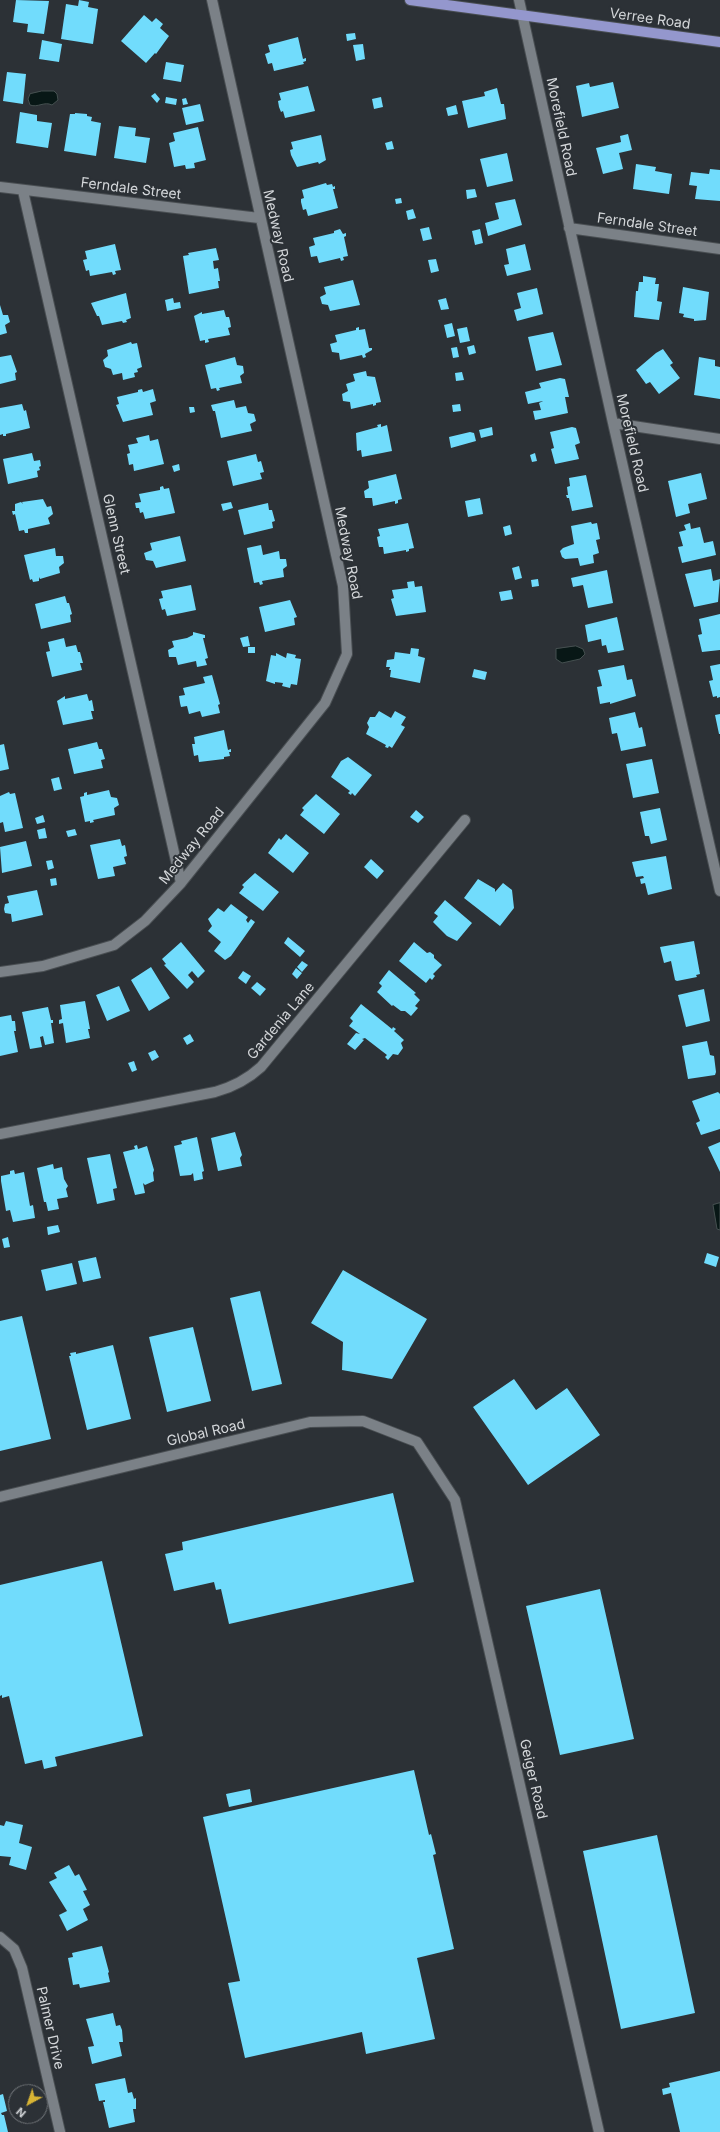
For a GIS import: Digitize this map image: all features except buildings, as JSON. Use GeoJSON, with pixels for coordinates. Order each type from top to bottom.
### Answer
{"type":"FeatureCollection","features":[{"type":"Feature","properties":{"kind":"main road","name":"Verree Road"},"geometry":{"type":"LineString","coordinates":[[410,0],[720,42]]}},
{"type":"Feature","properties":{"kind":"street","name":"Medway Road"},"geometry":{"type":"LineString","coordinates":[[0,972],[43,966],[114,945],[146,921],[181,883],[325,702],[347,654],[343,586],[259,218],[212,0]]}},
{"type":"Feature","properties":{"kind":"street","name":"Morefield Road"},"geometry":{"type":"LineString","coordinates":[[520,0],[569,228],[719,885]]}},
{"type":"Feature","properties":{"kind":"street","name":"Ferndale Street"},"geometry":{"type":"LineString","coordinates":[[0,188],[259,218]]}},
{"type":"Feature","properties":{"kind":"street","name":"Glenn Street"},"geometry":{"type":"LineString","coordinates":[[23,191],[181,883]]}},
{"type":"Feature","properties":{"kind":"street","name":"Ferndale Street"},"geometry":{"type":"LineString","coordinates":[[569,228],[720,249]]}},
{"type":"Feature","properties":{"kind":"street"},"geometry":{"type":"LineString","coordinates":[[613,423],[720,439]]}},
{"type":"Feature","properties":{"kind":"street","name":"Gardenia Lane"},"geometry":{"type":"LineString","coordinates":[[0,1134],[215,1092],[227,1088],[253,1075],[262,1067],[465,820]]}},
{"type":"Feature","properties":{"kind":"street","name":"Global Road"},"geometry":{"type":"LineString","coordinates":[[0,1497],[310,1422],[363,1421],[417,1442]]}},
{"type":"Feature","properties":{"kind":"street","name":"Geiger Road"},"geometry":{"type":"LineString","coordinates":[[417,1442],[455,1500],[599,2132]]}},
{"type":"Feature","properties":{"kind":"street","name":"Palmer Drive"},"geometry":{"type":"LineString","coordinates":[[0,1937],[14,1950],[22,1968],[60,2132]]}},
{"type":"Feature","properties":{"kind":"shaded area"},"geometry":{"type":"Polygon","coordinates":[[[42,91],[54,91],[57,94],[58,100],[52,105],[30,105],[28,99],[30,94],[42,91]]]}},
{"type":"Feature","properties":{"kind":"shaded area"},"geometry":{"type":"Polygon","coordinates":[[[576,646],[583,649],[585,654],[580,659],[562,663],[556,659],[556,649],[576,646]]]}},
{"type":"Feature","properties":{"kind":"shaded area"},"geometry":{"type":"Polygon","coordinates":[[[720,1203],[720,1230],[717,1229],[713,1205],[720,1203]]]}}]}
